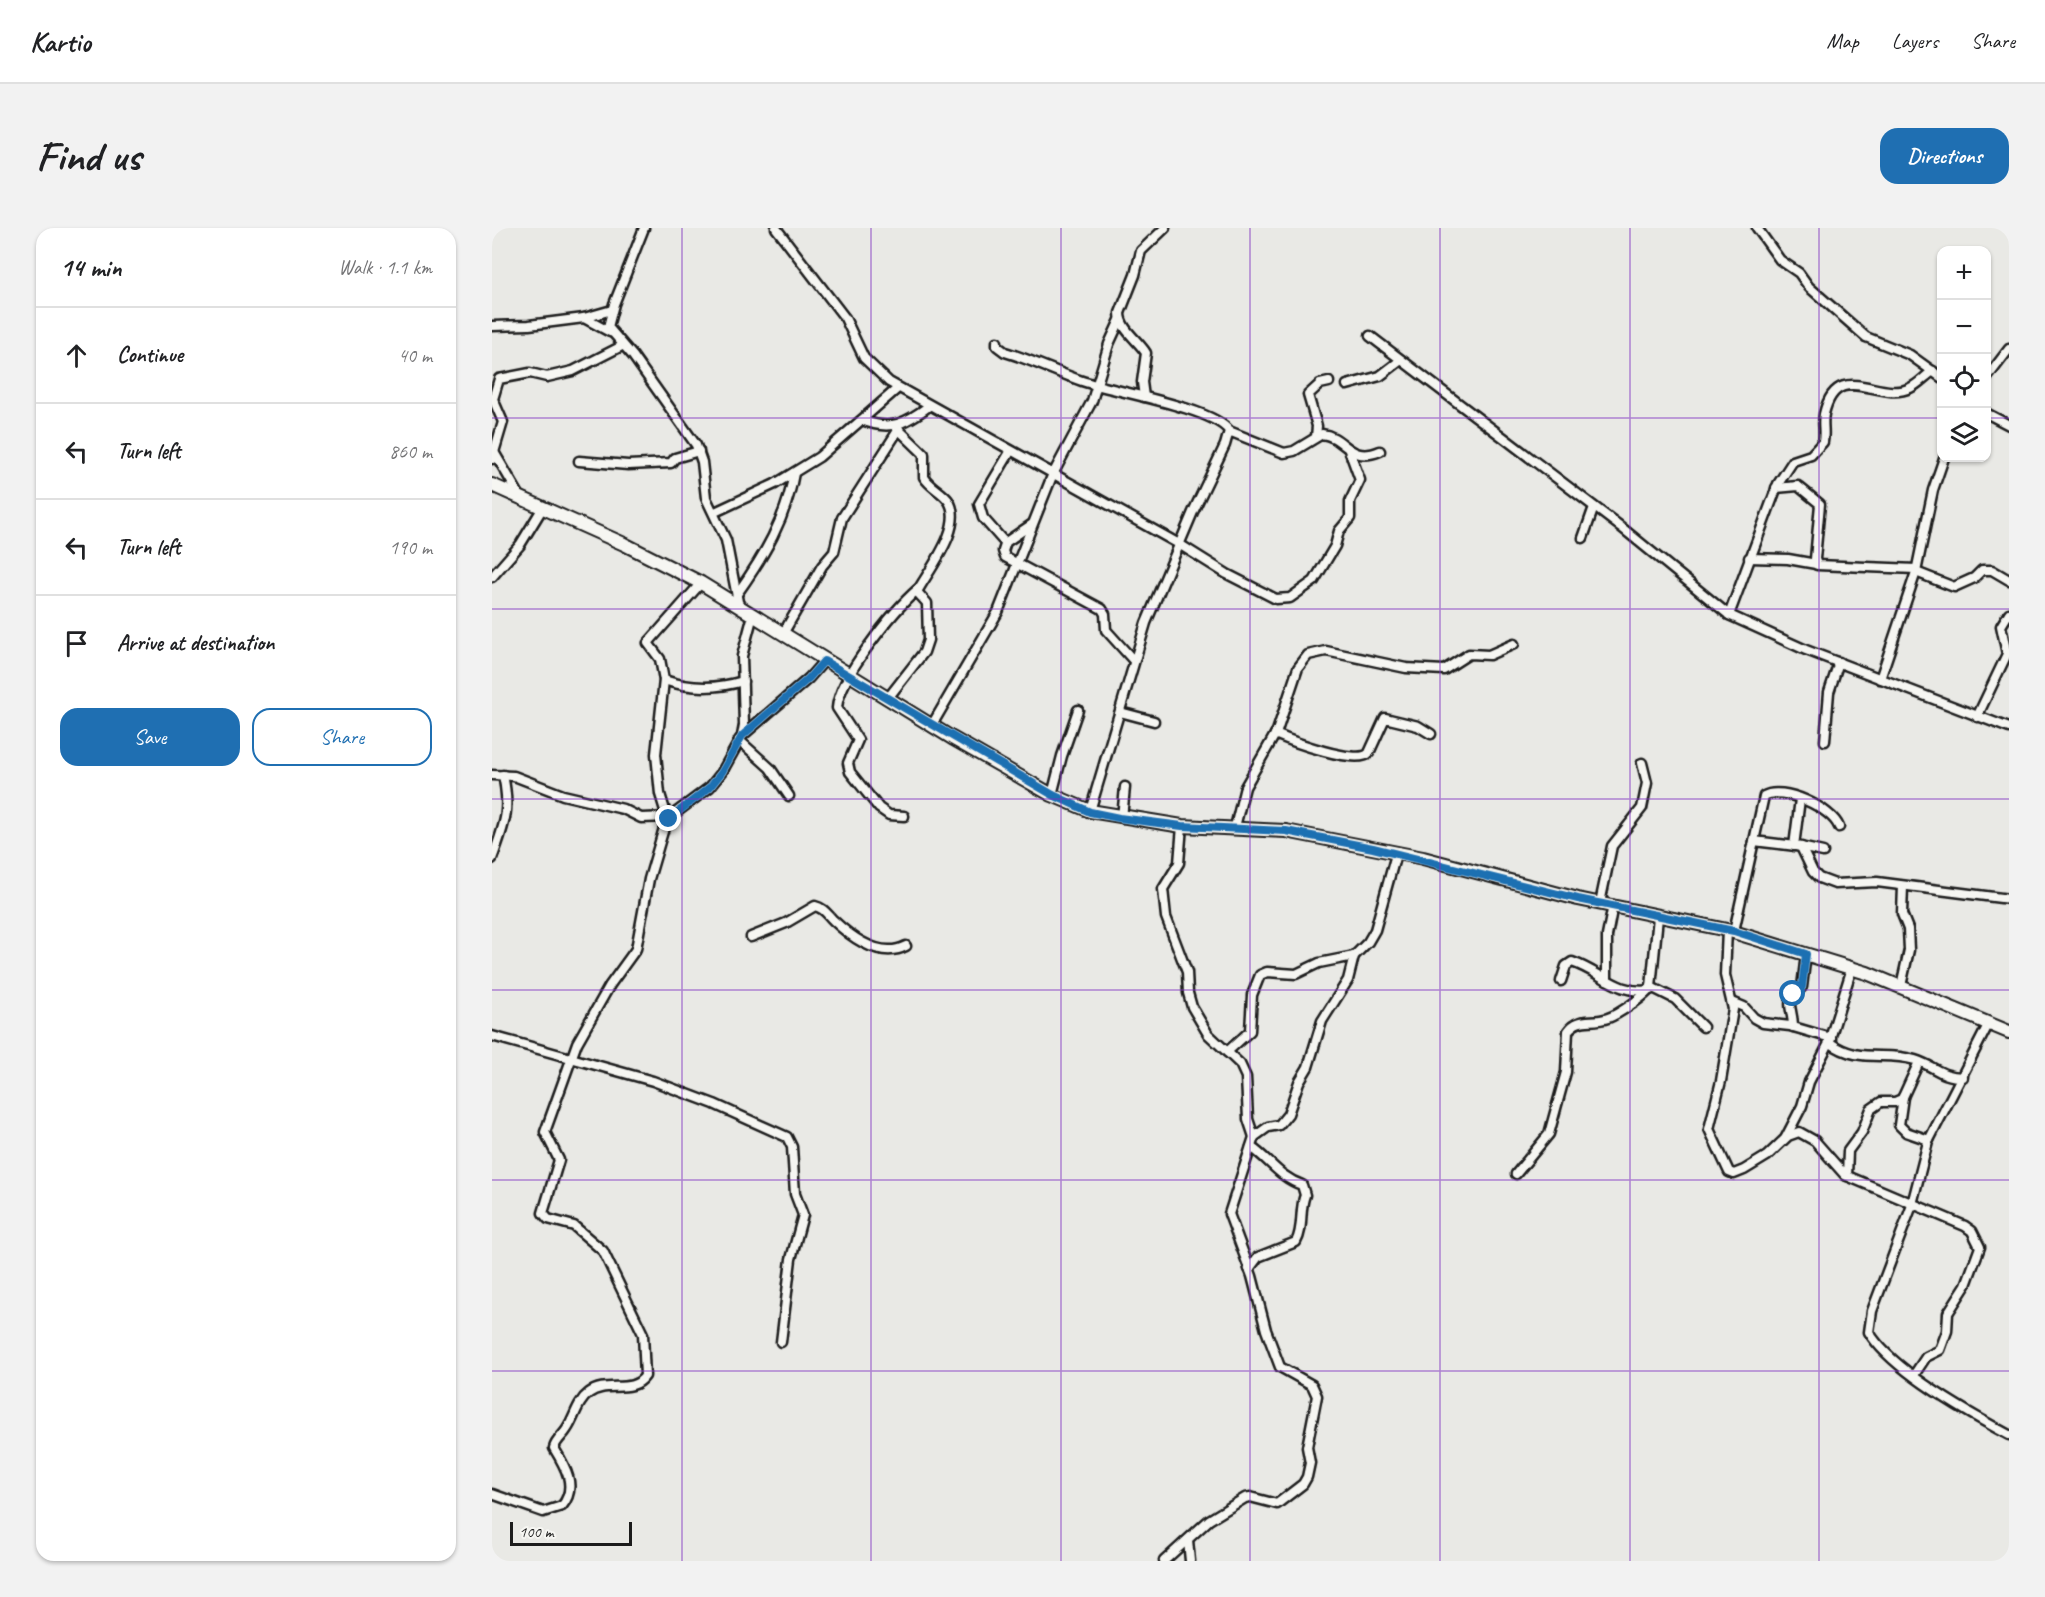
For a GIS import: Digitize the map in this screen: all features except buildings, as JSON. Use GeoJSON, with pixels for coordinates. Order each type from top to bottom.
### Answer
{"type":"FeatureCollection","features":[{"type":"Feature","properties":{"kind":"street"},"geometry":{"type":"LineString","coordinates":[[644,228],[608,325],[611,333],[633,356],[699,451],[704,487],[726,540],[738,601]]}},
{"type":"Feature","properties":{"kind":"street"},"geometry":{"type":"LineString","coordinates":[[776,228],[845,318],[864,358],[879,375],[1052,476],[1276,599],[1284,601],[1298,594],[1321,573],[1340,531],[1350,518],[1350,501],[1360,480],[1349,450]]}},
{"type":"Feature","properties":{"kind":"street"},"geometry":{"type":"LineString","coordinates":[[932,725],[986,635],[1052,476],[1098,386],[1108,344],[1120,320],[1123,301],[1135,275],[1141,251],[1165,228]]}},
{"type":"Feature","properties":{"kind":"street"},"geometry":{"type":"LineString","coordinates":[[1757,228],[1780,260],[1799,273],[1809,287],[1866,336],[1910,355],[1937,374]]}},
{"type":"Feature","properties":{"kind":"street"},"geometry":{"type":"LineString","coordinates":[[492,326],[529,325],[584,318],[612,310]]}},
{"type":"Feature","properties":{"kind":"street"},"geometry":{"type":"LineString","coordinates":[[584,318],[611,333]]}},
{"type":"Feature","properties":{"kind":"street"},"geometry":{"type":"LineString","coordinates":[[1120,320],[1146,353],[1142,382],[1144,397]]}},
{"type":"Feature","properties":{"kind":"street"},"geometry":{"type":"LineString","coordinates":[[1370,336],[1594,507],[1729,615],[1880,679],[2009,728]]}},
{"type":"Feature","properties":{"kind":"street"},"geometry":{"type":"LineString","coordinates":[[997,342],[997,346],[1005,352],[1098,386],[1144,397],[1221,422],[1229,431],[1284,453],[1322,434],[1331,436],[1349,450],[1365,455],[1380,451]]}},
{"type":"Feature","properties":{"kind":"street"},"geometry":{"type":"LineString","coordinates":[[521,498],[493,455],[503,422],[493,399],[499,379],[530,374],[547,377],[573,371],[622,346]]}},
{"type":"Feature","properties":{"kind":"street"},"geometry":{"type":"LineString","coordinates":[[1991,372],[2009,349]]}},
{"type":"Feature","properties":{"kind":"street"},"geometry":{"type":"LineString","coordinates":[[1347,385],[1380,376],[1401,360]]}},
{"type":"Feature","properties":{"kind":"street"},"geometry":{"type":"LineString","coordinates":[[1729,615],[1776,488],[1793,461],[1811,454],[1823,442],[1824,415],[1829,398],[1836,389],[1862,385],[1882,389],[1905,389],[1933,371]]}},
{"type":"Feature","properties":{"kind":"street"},"geometry":{"type":"LineString","coordinates":[[1316,437],[1317,426],[1308,395],[1315,387],[1329,382]]}},
{"type":"Feature","properties":{"kind":"street"},"geometry":{"type":"LineString","coordinates":[[715,512],[794,473],[830,450],[898,388]]}},
{"type":"Feature","properties":{"kind":"street"},"geometry":{"type":"LineString","coordinates":[[784,632],[822,566],[834,552],[842,518],[897,428],[929,406]]}},
{"type":"Feature","properties":{"kind":"street"},"geometry":{"type":"LineString","coordinates":[[1991,416],[2009,425]]}},
{"type":"Feature","properties":{"kind":"street"},"geometry":{"type":"LineString","coordinates":[[862,420],[897,428],[924,454],[924,477],[948,501],[952,512],[943,549],[919,589],[899,606],[849,675],[839,695],[837,708],[858,740],[848,763],[850,772],[879,808],[890,815],[904,816]]}},
{"type":"Feature","properties":{"kind":"street"},"geometry":{"type":"LineString","coordinates":[[1090,812],[1134,661],[1179,544],[1225,445],[1229,431]]}},
{"type":"Feature","properties":{"kind":"street"},"geometry":{"type":"LineString","coordinates":[[579,461],[628,465],[671,463],[675,458],[699,451]]}},
{"type":"Feature","properties":{"kind":"street"},"geometry":{"type":"LineString","coordinates":[[1005,543],[982,518],[978,504],[1010,452]]}},
{"type":"Feature","properties":{"kind":"street"},"geometry":{"type":"LineString","coordinates":[[1880,679],[1916,571],[1933,490],[1943,462]]}},
{"type":"Feature","properties":{"kind":"street"},"geometry":{"type":"LineString","coordinates":[[738,601],[770,544],[789,501],[794,473]]}},
{"type":"Feature","properties":{"kind":"street"},"geometry":{"type":"LineString","coordinates":[[492,485],[624,544],[738,601],[753,615],[784,632],[824,661],[1053,795],[1090,812],[1182,826],[1286,831],[1396,854],[1658,917],[1731,931],[1852,968],[1901,986],[2009,1032]]}},
{"type":"Feature","properties":{"kind":"street"},"geometry":{"type":"LineString","coordinates":[[1776,488],[1798,486],[1809,498],[1820,504],[1816,564]]}},
{"type":"Feature","properties":{"kind":"street"},"geometry":{"type":"LineString","coordinates":[[1583,538],[1594,507]]}},
{"type":"Feature","properties":{"kind":"street"},"geometry":{"type":"LineString","coordinates":[[492,577],[520,545],[542,509]]}},
{"type":"Feature","properties":{"kind":"street"},"geometry":{"type":"LineString","coordinates":[[1031,525],[1009,538],[1005,543],[1003,554],[1015,564],[1102,609],[1106,630],[1134,661]]}},
{"type":"Feature","properties":{"kind":"street"},"geometry":{"type":"LineString","coordinates":[[1749,558],[1788,559],[1827,567],[1916,571],[1954,587],[1974,578],[1982,570],[1992,570],[2009,580]]}},
{"type":"Feature","properties":{"kind":"street"},"geometry":{"type":"LineString","coordinates":[[669,817],[660,794],[656,754],[664,680],[660,659],[648,641],[701,583]]}},
{"type":"Feature","properties":{"kind":"street"},"geometry":{"type":"LineString","coordinates":[[888,698],[924,652],[928,640],[927,603],[918,595],[919,589]]}},
{"type":"Feature","properties":{"kind":"street"},"geometry":{"type":"LineString","coordinates":[[1977,717],[2008,655],[2001,626],[2009,613]]}},
{"type":"Feature","properties":{"kind":"street"},"geometry":{"type":"LineString","coordinates":[[753,615],[743,648],[741,738],[770,768],[789,796]]}},
{"type":"Feature","properties":{"kind":"street"},"geometry":{"type":"LineString","coordinates":[[1235,827],[1245,787],[1275,734],[1298,668],[1308,655],[1326,651],[1368,661],[1433,670],[1452,666],[1469,654],[1495,654],[1514,644]]}},
{"type":"Feature","properties":{"kind":"street"},"geometry":{"type":"LineString","coordinates":[[492,1494],[543,1512],[562,1506],[569,1495],[569,1476],[567,1467],[554,1448],[567,1430],[582,1400],[591,1391],[636,1384],[645,1376],[643,1334],[603,1251],[574,1227],[548,1219],[543,1213],[559,1160],[545,1132],[572,1058],[610,985],[636,949],[649,879],[669,817],[710,787],[722,772],[741,738],[809,678],[824,661]]}},
{"type":"Feature","properties":{"kind":"street"},"geometry":{"type":"LineString","coordinates":[[1825,741],[1829,692],[1839,662]]}},
{"type":"Feature","properties":{"kind":"street"},"geometry":{"type":"LineString","coordinates":[[664,680],[689,687],[725,685],[742,681]]}},
{"type":"Feature","properties":{"kind":"street"},"geometry":{"type":"LineString","coordinates":[[1053,795],[1062,756],[1078,710]]}},
{"type":"Feature","properties":{"kind":"street"},"geometry":{"type":"LineString","coordinates":[[1120,712],[1154,721]]}},
{"type":"Feature","properties":{"kind":"street"},"geometry":{"type":"LineString","coordinates":[[1275,734],[1304,745],[1358,758],[1369,753],[1386,718],[1418,726],[1431,735]]}},
{"type":"Feature","properties":{"kind":"street"},"geometry":{"type":"LineString","coordinates":[[1600,903],[1612,846],[1642,808],[1647,783],[1642,764]]}},
{"type":"Feature","properties":{"kind":"street"},"geometry":{"type":"LineString","coordinates":[[492,775],[514,776],[563,795],[623,809],[641,818],[669,817]]}},
{"type":"Feature","properties":{"kind":"street"},"geometry":{"type":"LineString","coordinates":[[492,859],[502,832],[508,803],[503,775]]}},
{"type":"Feature","properties":{"kind":"street"},"geometry":{"type":"LineString","coordinates":[[1122,818],[1125,787]]}},
{"type":"Feature","properties":{"kind":"street"},"geometry":{"type":"LineString","coordinates":[[1839,827],[1834,816],[1825,809],[1776,793],[1764,796],[1731,931],[1725,969],[1732,1002],[1721,1081],[1710,1122],[1711,1137],[1731,1174],[1744,1170],[1767,1156],[1786,1138],[1799,1132],[1811,1138],[1847,1176],[1972,1231],[1980,1247],[1966,1285],[1948,1313],[1947,1331],[1940,1350],[1926,1357],[1914,1375]]}},
{"type":"Feature","properties":{"kind":"street"},"geometry":{"type":"LineString","coordinates":[[1800,799],[1797,846],[1808,867],[1824,881],[1840,885],[1877,882],[2009,899]]}},
{"type":"Feature","properties":{"kind":"street"},"geometry":{"type":"LineString","coordinates":[[1164,1561],[1209,1520],[1248,1497],[1278,1503],[1303,1484],[1310,1466],[1307,1447],[1314,1421],[1316,1391],[1312,1385],[1280,1367],[1250,1269],[1229,1214],[1254,1137],[1248,1119],[1246,1077],[1240,1064],[1208,1034],[1192,1007],[1188,993],[1187,972],[1166,917],[1163,890],[1179,863],[1182,826]]}},
{"type":"Feature","properties":{"kind":"street"},"geometry":{"type":"LineString","coordinates":[[1754,841],[1797,846],[1823,852]]}},
{"type":"Feature","properties":{"kind":"street"},"geometry":{"type":"LineString","coordinates":[[1254,1137],[1268,1127],[1279,1125],[1288,1114],[1301,1077],[1308,1067],[1322,1021],[1348,980],[1354,956],[1368,942],[1375,930],[1396,854]]}},
{"type":"Feature","properties":{"kind":"street"},"geometry":{"type":"LineString","coordinates":[[1901,986],[1909,950],[1908,929],[1902,914],[1903,886]]}},
{"type":"Feature","properties":{"kind":"street"},"geometry":{"type":"LineString","coordinates":[[1607,980],[1607,936],[1613,905]]}},
{"type":"Feature","properties":{"kind":"street"},"geometry":{"type":"LineString","coordinates":[[752,937],[786,923],[814,906],[824,909],[839,926],[876,949],[894,951],[906,946]]}},
{"type":"Feature","properties":{"kind":"street"},"geometry":{"type":"LineString","coordinates":[[1516,1174],[1549,1134],[1566,1072],[1568,1031],[1578,1021],[1611,1017],[1645,996],[1650,988],[1658,917]]}},
{"type":"Feature","properties":{"kind":"street"},"geometry":{"type":"LineString","coordinates":[[1793,1027],[1789,1001],[1802,987],[1806,954]]}},
{"type":"Feature","properties":{"kind":"street"},"geometry":{"type":"LineString","coordinates":[[1227,1052],[1250,1030],[1252,995],[1260,975],[1267,972],[1296,974],[1319,963],[1354,956]]}},
{"type":"Feature","properties":{"kind":"street"},"geometry":{"type":"LineString","coordinates":[[1561,981],[1563,970],[1570,962],[1589,968],[1631,992],[1650,988],[1675,999],[1703,1027]]}},
{"type":"Feature","properties":{"kind":"street"},"geometry":{"type":"LineString","coordinates":[[1786,1138],[1830,1040],[1852,968]]}},
{"type":"Feature","properties":{"kind":"street"},"geometry":{"type":"LineString","coordinates":[[1732,1002],[1744,1007],[1758,1021],[1793,1027],[1830,1040],[1854,1056],[1890,1057],[1919,1062],[1946,1076],[1963,1077]]}},
{"type":"Feature","properties":{"kind":"street"},"geometry":{"type":"LineString","coordinates":[[1989,1023],[1929,1140],[1913,1204],[1869,1325],[1873,1339],[1914,1375],[1966,1411],[2009,1435]]}},
{"type":"Feature","properties":{"kind":"street"},"geometry":{"type":"LineString","coordinates":[[492,1036],[653,1081],[775,1130],[789,1140],[794,1158],[795,1194],[803,1215],[791,1260],[781,1342]]}},
{"type":"Feature","properties":{"kind":"street"},"geometry":{"type":"LineString","coordinates":[[1919,1062],[1903,1097],[1899,1125],[1906,1132],[1929,1140]]}},
{"type":"Feature","properties":{"kind":"street"},"geometry":{"type":"LineString","coordinates":[[1847,1176],[1848,1151],[1862,1132],[1870,1109],[1881,1102],[1895,1102],[1903,1097]]}},
{"type":"Feature","properties":{"kind":"street"},"geometry":{"type":"LineString","coordinates":[[1250,1269],[1258,1257],[1296,1242],[1300,1230],[1300,1206],[1305,1195],[1302,1185],[1283,1176],[1265,1157],[1251,1147]]}},
{"type":"Feature","properties":{"kind":"street"},"geometry":{"type":"LineString","coordinates":[[1188,1540],[1190,1561]]}},
{"type":"Feature","properties":{"kind":"route"},"geometry":{"type":"LineString","coordinates":[[669,819],[710,787],[722,772],[742,736],[815,673],[824,661],[952,738],[1066,802],[1090,812],[1182,826],[1286,831],[1423,858],[1578,899],[1734,931],[1806,954],[1802,987],[1793,994]]}}]}
